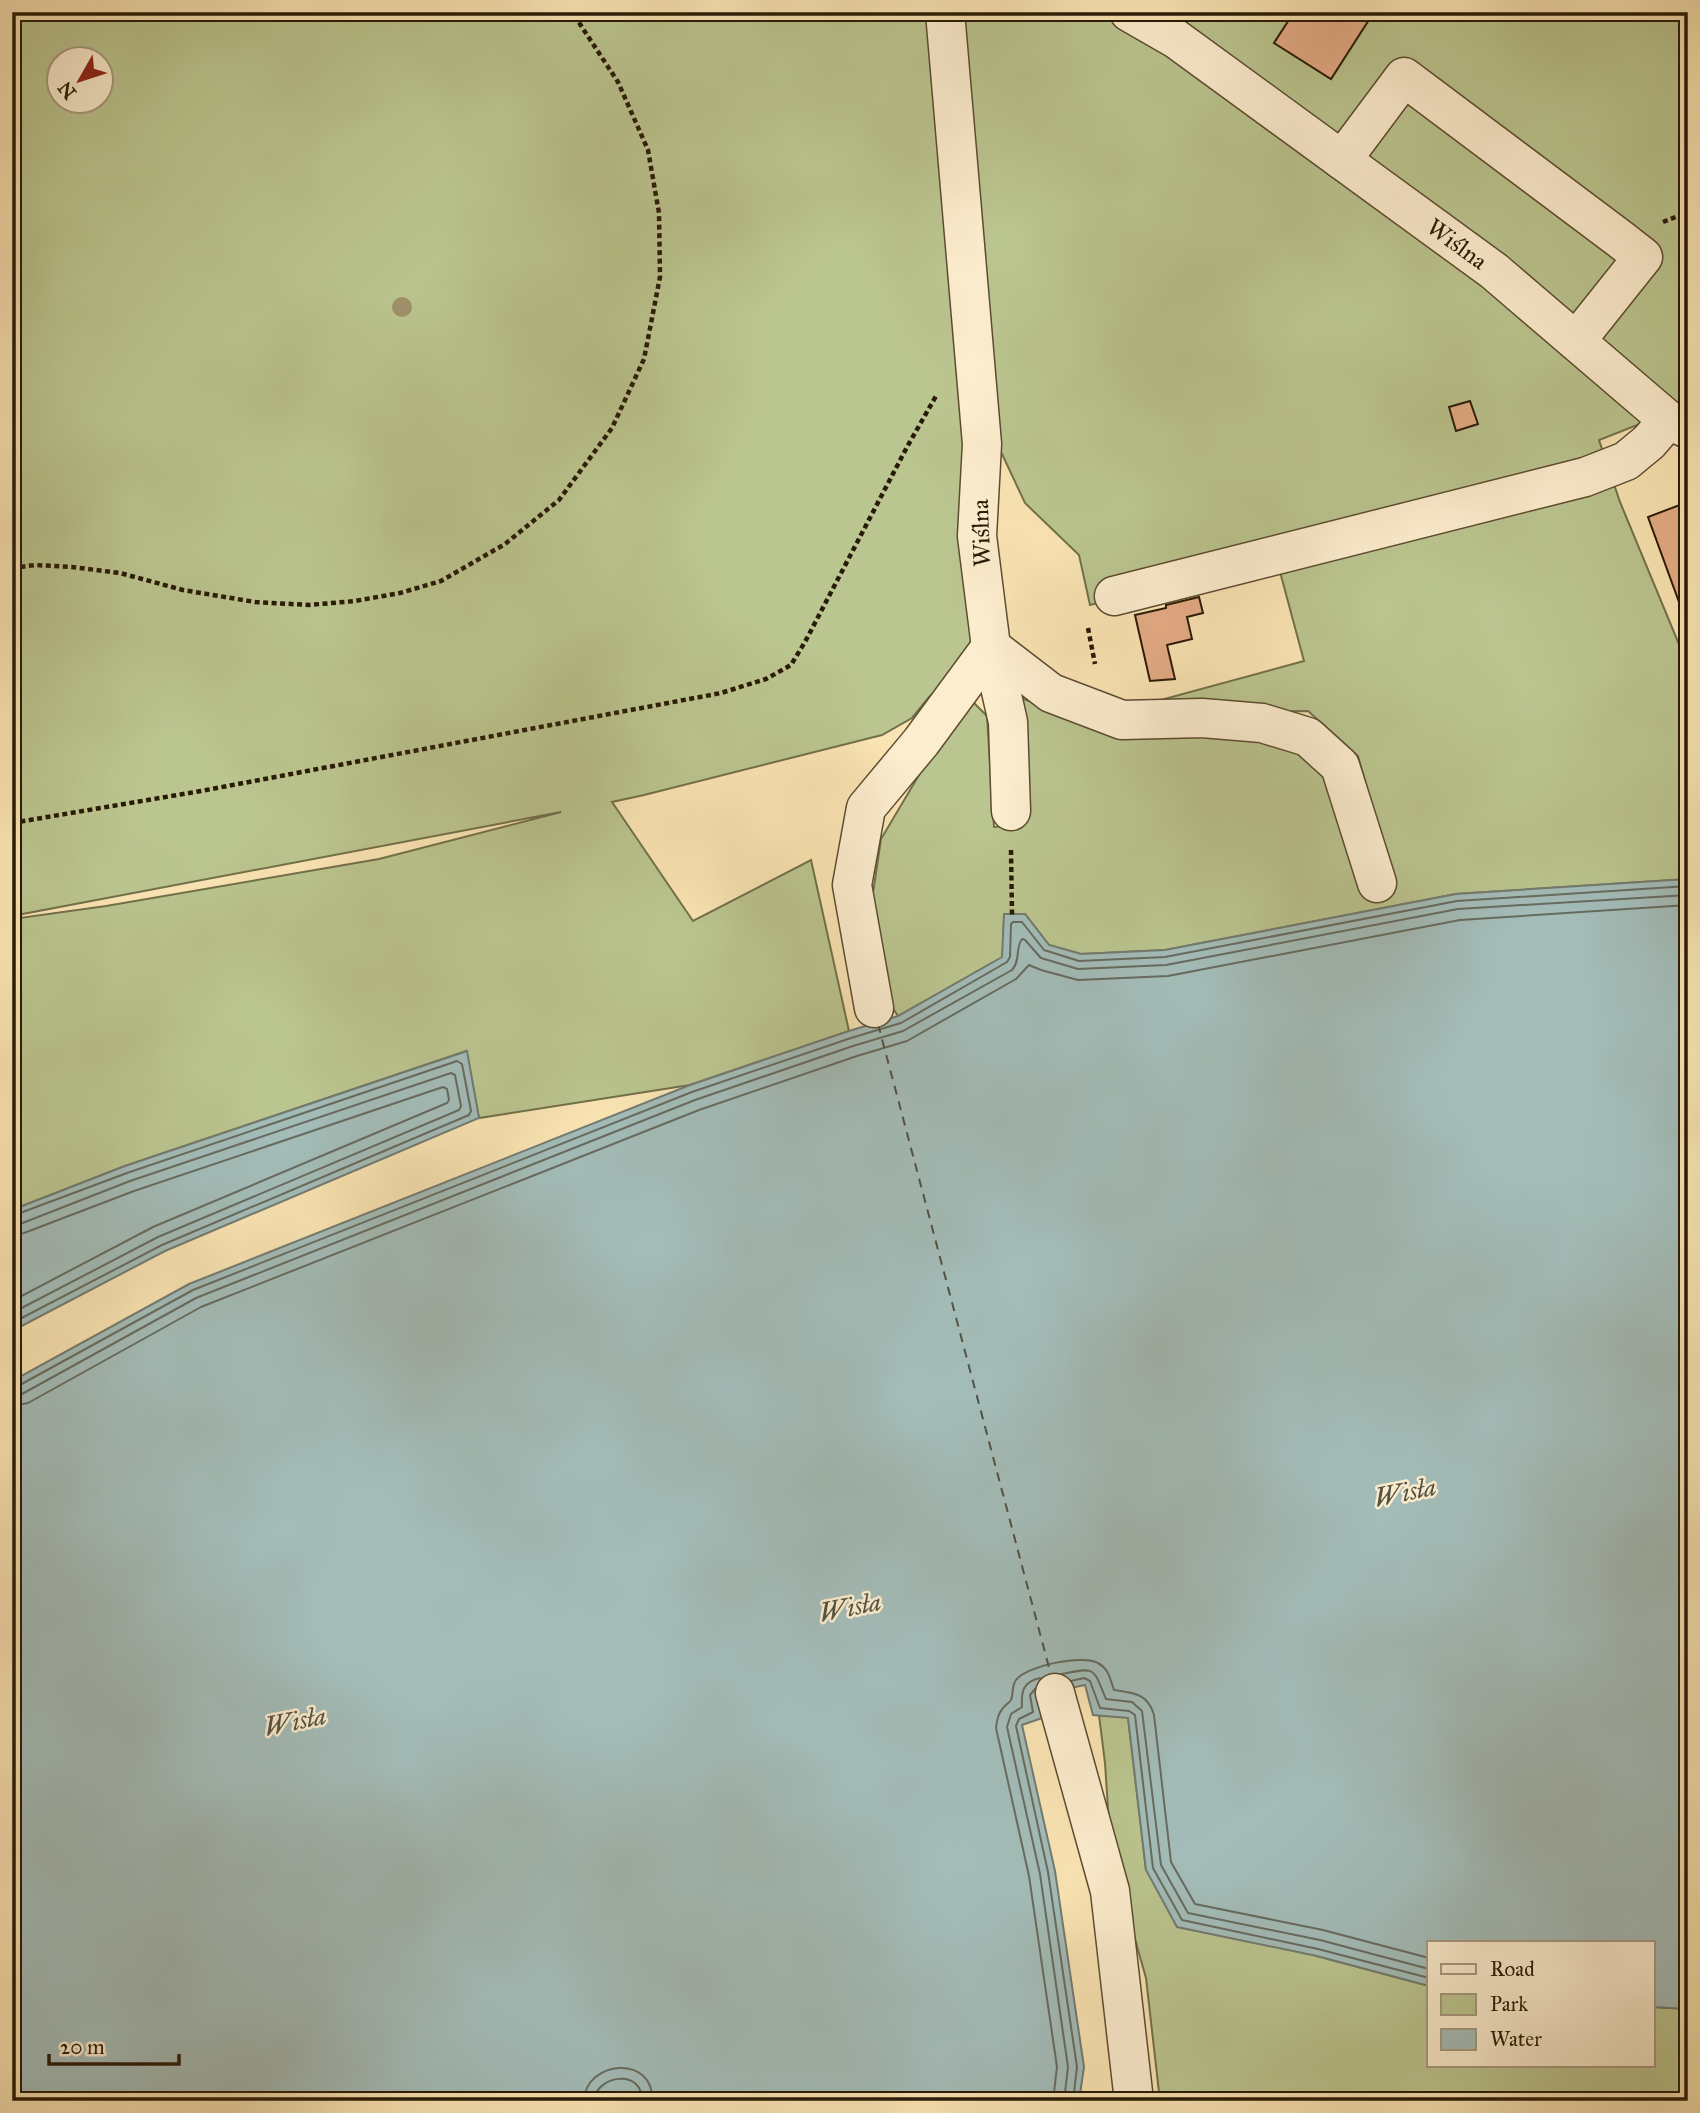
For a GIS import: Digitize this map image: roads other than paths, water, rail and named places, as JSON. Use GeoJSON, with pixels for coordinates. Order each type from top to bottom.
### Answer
{"type":"FeatureCollection","features":[{"type":"Feature","properties":{"kind":"street","name":"Wiślna"},"geometry":{"type":"LineString","coordinates":[[945,12],[982,444],[976,536],[991,647],[1008,722],[1011,811]]}},
{"type":"Feature","properties":{"kind":"street","name":"Wiślna"},"geometry":{"type":"LineString","coordinates":[[1129,12],[1176,39],[1494,271],[1678,425]]}},
{"type":"Feature","properties":{"kind":"street"},"geometry":{"type":"LineString","coordinates":[[1342,160],[1404,77],[1620,239],[1643,257],[1576,341]]}},
{"type":"Feature","properties":{"kind":"street"},"geometry":{"type":"LineString","coordinates":[[1114,596],[1585,477],[1626,461],[1649,442],[1678,425]]}},
{"type":"Feature","properties":{"kind":"street"},"geometry":{"type":"LineString","coordinates":[[874,1008],[852,885],[866,808],[921,741],[991,647],[1051,693],[1122,720],[1202,718],[1262,723],[1308,737],[1340,766],[1377,883]]}},
{"type":"Feature","properties":{"kind":"street"},"geometry":{"type":"LineString","coordinates":[[1055,1693],[1110,1891],[1134,2101]]}},
{"type":"Feature","properties":{"kind":"water","name":"Wisła"},"geometry":{"type":"Polygon","coordinates":[[[1688,879],[1688,2009],[1654,2007],[1654,1941],[1427,1941],[1427,1985],[1317,1956],[1177,1927],[1146,1870],[1128,1718],[1093,1715],[1085,1685],[1037,1695],[1042,1718],[1022,1725],[1055,1871],[1084,2067],[1079,2101],[623,2101],[627,2093],[602,2101],[12,2101],[12,1381],[189,1284],[690,1085],[898,1016],[1002,957],[1004,914],[1025,914],[1049,945],[1081,954],[1165,950],[1456,894],[1688,879]]]}},
{"type":"Feature","properties":{"kind":"water"},"geometry":{"type":"Polygon","coordinates":[[[467,1051],[479,1118],[165,1251],[12,1331],[12,1210],[125,1166],[467,1051]]]}}]}
